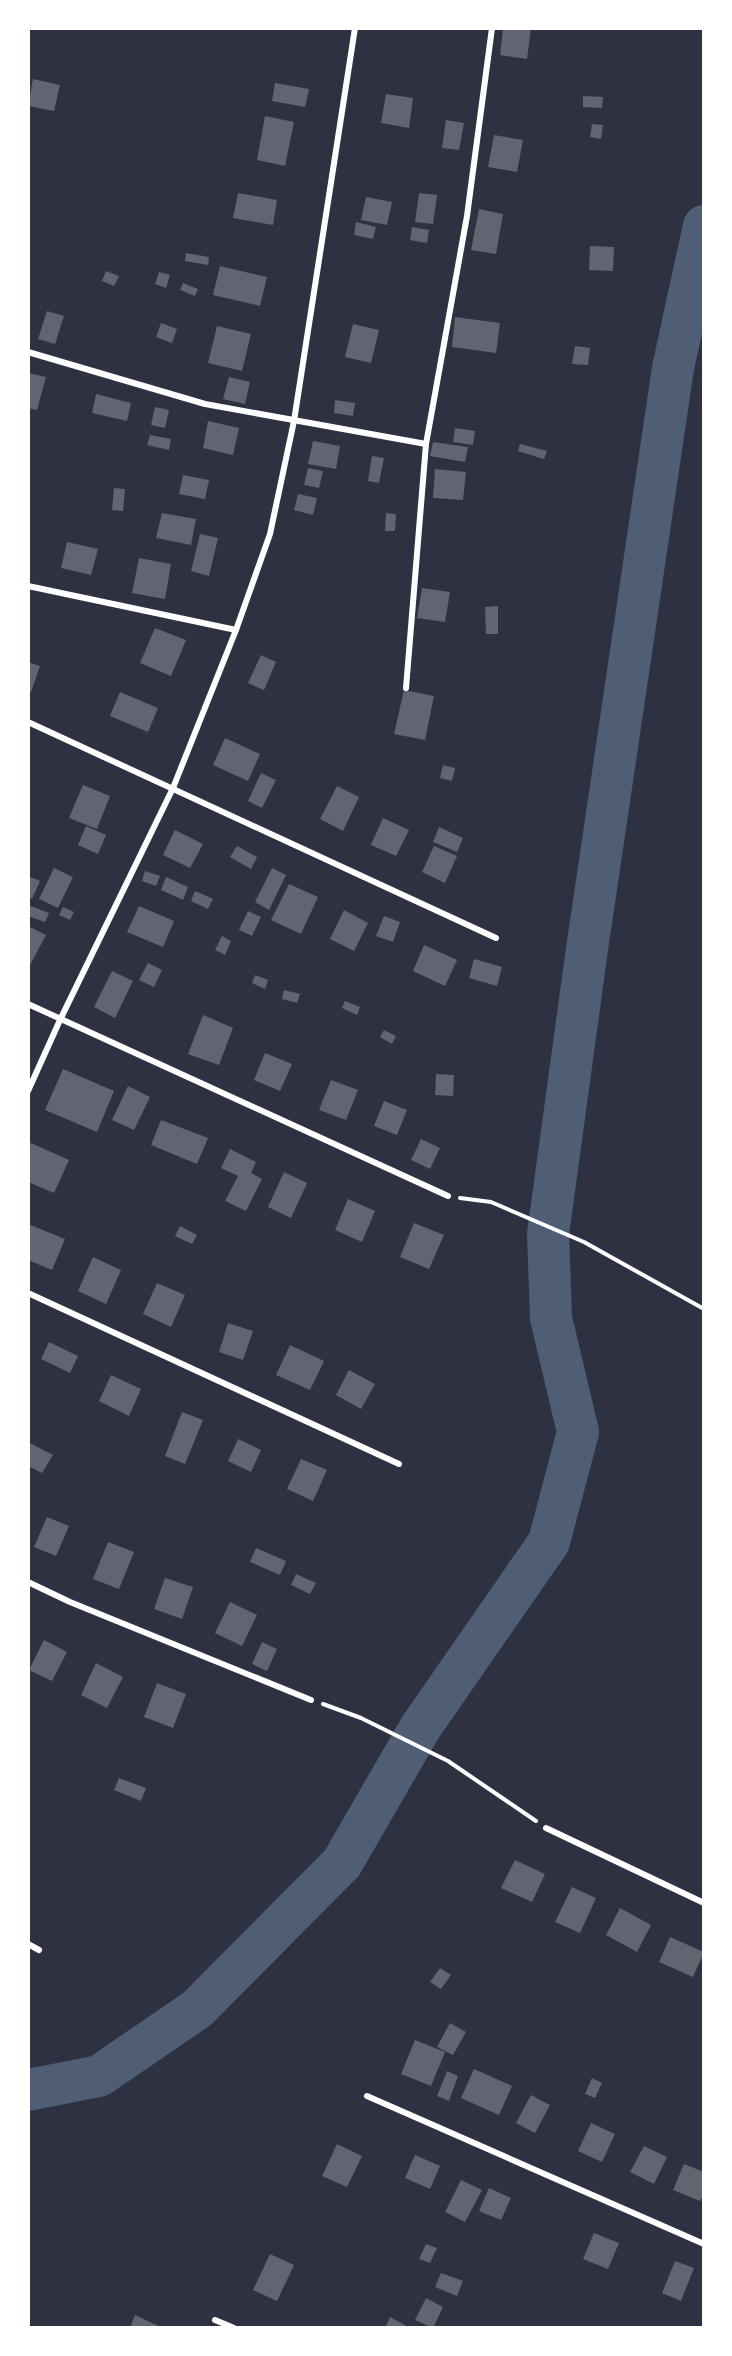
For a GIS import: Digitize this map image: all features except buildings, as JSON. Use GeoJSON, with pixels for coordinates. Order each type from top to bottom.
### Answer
{"type":"FeatureCollection","features":[{"type":"Feature","properties":{"kind":"street"},"geometry":{"type":"LineString","coordinates":[[28,1090],[173,788],[236,630],[270,534],[294,422],[355,28]]}},
{"type":"Feature","properties":{"kind":"street"},"geometry":{"type":"LineString","coordinates":[[406,688],[426,444],[467,216],[492,28]]}},
{"type":"Feature","properties":{"kind":"street"},"geometry":{"type":"LineString","coordinates":[[28,352],[205,404],[294,422],[426,444]]}},
{"type":"Feature","properties":{"kind":"street"},"geometry":{"type":"LineString","coordinates":[[28,586],[236,630]]}},
{"type":"Feature","properties":{"kind":"street"},"geometry":{"type":"LineString","coordinates":[[28,722],[496,938]]}},
{"type":"Feature","properties":{"kind":"street"},"geometry":{"type":"LineString","coordinates":[[28,1004],[448,1196]]}},
{"type":"Feature","properties":{"kind":"street"},"geometry":{"type":"LineString","coordinates":[[28,1293],[399,1464]]}},
{"type":"Feature","properties":{"kind":"street"},"geometry":{"type":"LineString","coordinates":[[28,1582],[70,1602],[311,1700]]}},
{"type":"Feature","properties":{"kind":"street"},"geometry":{"type":"LineString","coordinates":[[546,1828],[704,1904]]}},
{"type":"Feature","properties":{"kind":"street"},"geometry":{"type":"LineString","coordinates":[[28,1944],[39,1950]]}},
{"type":"Feature","properties":{"kind":"street"},"geometry":{"type":"LineString","coordinates":[[367,2096],[704,2244]]}},
{"type":"Feature","properties":{"kind":"street"},"geometry":{"type":"LineString","coordinates":[[215,2320],[234,2328]]}},
{"type":"Feature","properties":{"kind":"path"},"geometry":{"type":"LineString","coordinates":[[448,1196],[490,1202],[584,1242],[704,1309]]}},
{"type":"Feature","properties":{"kind":"path"},"geometry":{"type":"LineString","coordinates":[[311,1700],[361,1718],[448,1761],[546,1828]]}},
{"type":"Feature","properties":{"kind":"waterway"},"geometry":{"type":"LineString","coordinates":[[28,2090],[99,2076],[197,2009],[342,1863],[420,1728],[549,1542],[578,1432],[551,1318],[548,1234],[587,949],[673,368],[704,226]]}}]}
